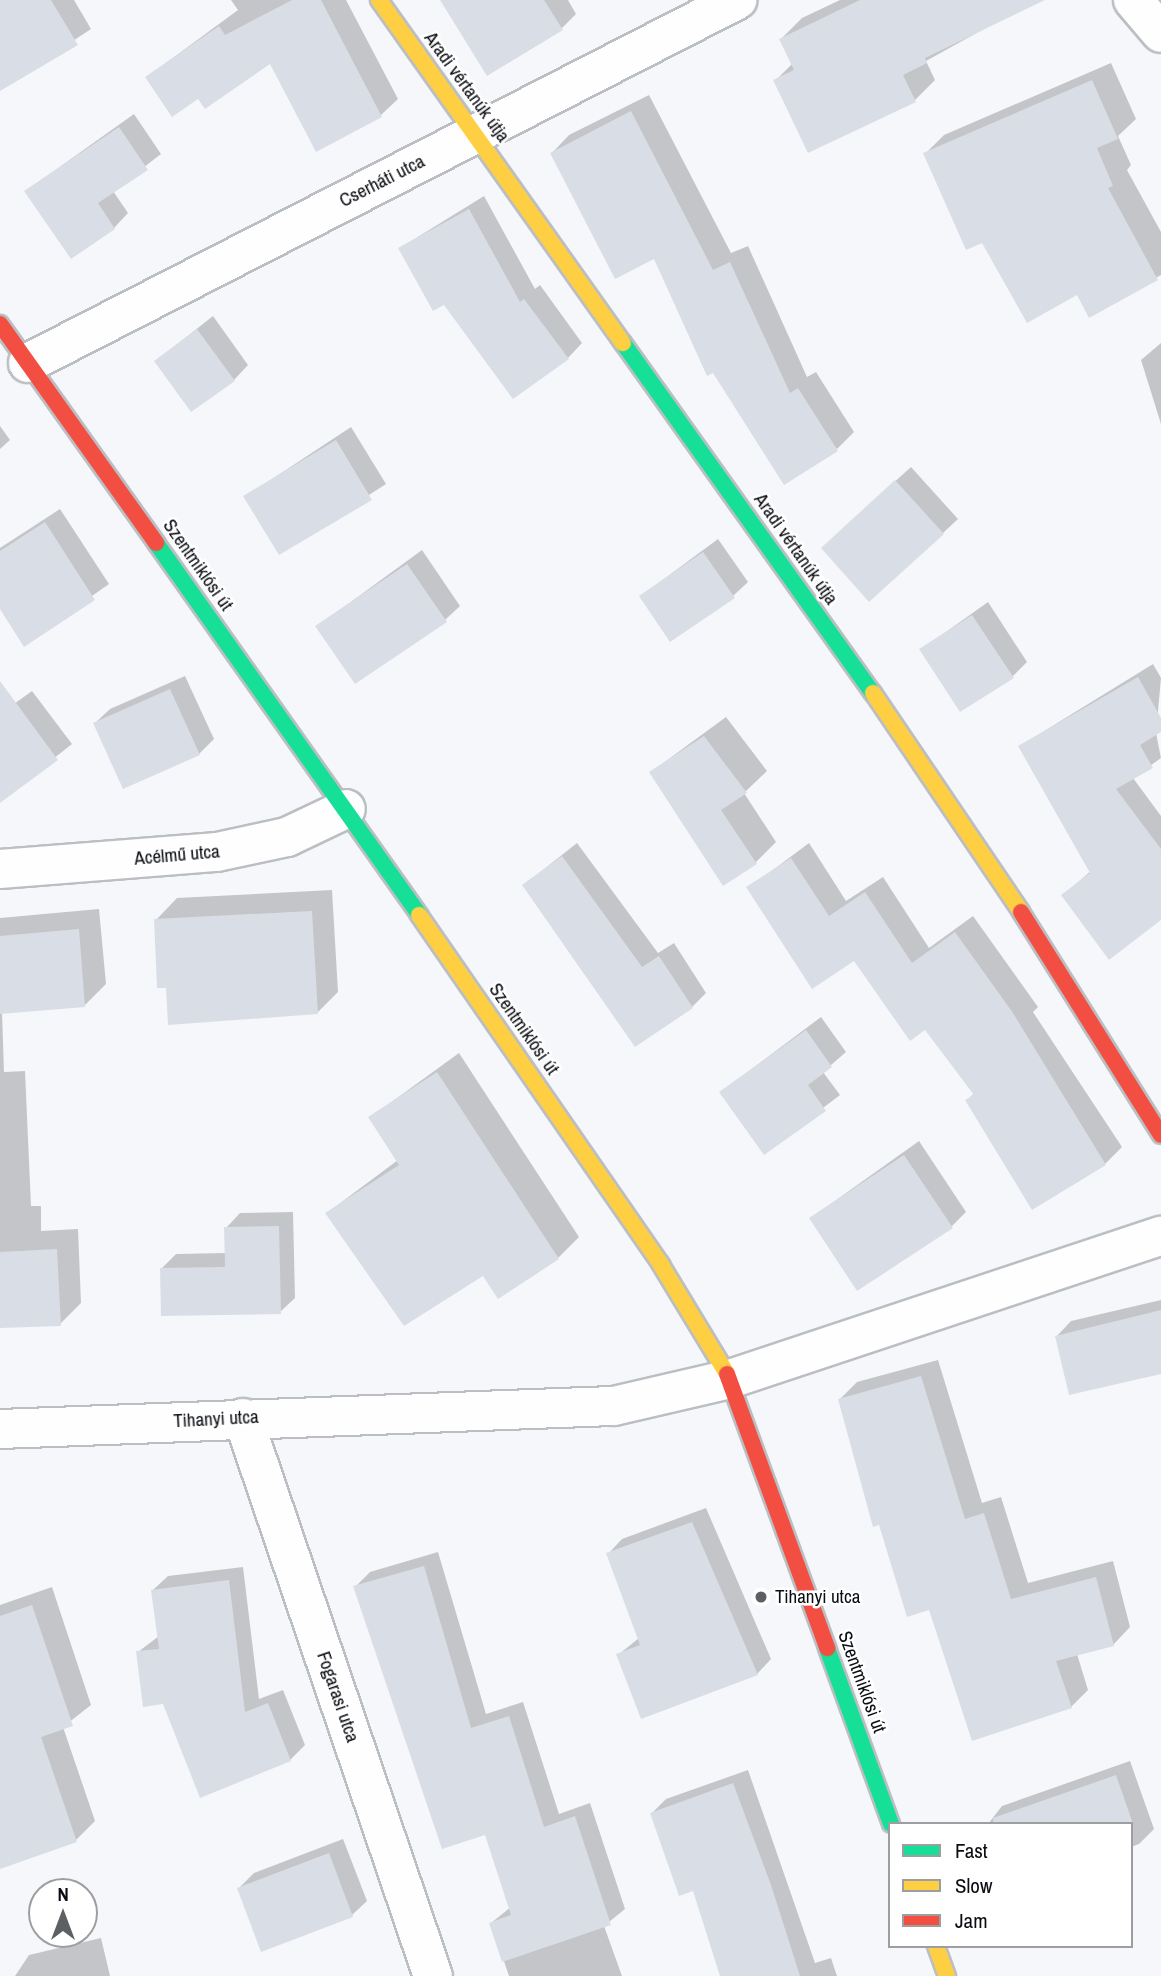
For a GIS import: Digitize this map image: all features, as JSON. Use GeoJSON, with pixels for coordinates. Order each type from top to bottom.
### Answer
{"type":"FeatureCollection","features":[{"type":"Feature","properties":{"kind":"street","name":"Aradi vértanúk útja"},"geometry":{"type":"LineString","coordinates":[[379,0],[969,828],[1161,1135]]}},
{"type":"Feature","properties":{"kind":"street","name":"Cserháti utca"},"geometry":{"type":"LineString","coordinates":[[28,363],[737,0]]}},
{"type":"Feature","properties":{"kind":"street"},"geometry":{"type":"LineString","coordinates":[[1133,0],[1161,33]]}},
{"type":"Feature","properties":{"kind":"street","name":"Szentmiklósi út"},"geometry":{"type":"LineString","coordinates":[[0,324],[346,809],[661,1265],[730,1379],[890,1822]]}},
{"type":"Feature","properties":{"kind":"street","name":"Acélmű utca"},"geometry":{"type":"LineString","coordinates":[[0,869],[217,852],[287,838],[346,809]]}},
{"type":"Feature","properties":{"kind":"street","name":"Tihanyi utca"},"geometry":{"type":"LineString","coordinates":[[0,1429],[614,1406],[730,1379],[1161,1236]]}},
{"type":"Feature","properties":{"kind":"street","name":"Fogarasi utca"},"geometry":{"type":"LineString","coordinates":[[243,1418],[433,1976]]}},
{"type":"Feature","properties":{"kind":"street"},"geometry":{"type":"LineString","coordinates":[[937,1948],[947,1976]]}},
{"type":"Feature","properties":{"kind":"building"},"geometry":{"type":"Polygon","coordinates":[[[0,0],[51,0],[78,45],[0,91],[0,0]]]}},
{"type":"Feature","properties":{"kind":"building"},"geometry":{"type":"Polygon","coordinates":[[[292,0],[321,0],[382,117],[316,152],[270,64],[205,109],[198,99],[172,117],[145,77],[219,26],[225,35],[292,0]]]}},
{"type":"Feature","properties":{"kind":"building"},"geometry":{"type":"Polygon","coordinates":[[[440,0],[544,0],[563,30],[487,76],[440,0]]]}},
{"type":"Feature","properties":{"kind":"building"},"geometry":{"type":"Polygon","coordinates":[[[860,0],[1045,0],[925,58],[927,63],[903,75],[916,102],[808,153],[773,80],[794,70],[779,39],[860,0]]]}},
{"type":"Feature","properties":{"kind":"building"},"geometry":{"type":"Polygon","coordinates":[[[1092,80],[1118,139],[1097,148],[1113,186],[1108,188],[1158,280],[1089,318],[1077,295],[1027,323],[982,243],[966,250],[923,153],[1092,80]]]}},
{"type":"Feature","properties":{"kind":"building"},"geometry":{"type":"Polygon","coordinates":[[[631,111],[713,270],[730,262],[790,393],[798,388],[838,451],[784,485],[713,373],[707,376],[654,259],[615,279],[550,153],[631,111]]]}},
{"type":"Feature","properties":{"kind":"building"},"geometry":{"type":"Polygon","coordinates":[[[119,127],[148,170],[98,203],[115,229],[71,259],[24,191],[119,127]]]}},
{"type":"Feature","properties":{"kind":"building"},"geometry":{"type":"Polygon","coordinates":[[[469,209],[520,302],[524,299],[569,359],[513,399],[444,305],[433,311],[398,248],[469,209]]]}},
{"type":"Feature","properties":{"kind":"building"},"geometry":{"type":"Polygon","coordinates":[[[197,329],[235,381],[191,412],[154,361],[197,329]]]}},
{"type":"Feature","properties":{"kind":"building"},"geometry":{"type":"Polygon","coordinates":[[[336,440],[372,500],[279,555],[243,496],[336,440]]]}},
{"type":"Feature","properties":{"kind":"building"},"geometry":{"type":"Polygon","coordinates":[[[895,480],[944,534],[869,602],[821,548],[895,480]]]}},
{"type":"Feature","properties":{"kind":"building"},"geometry":{"type":"Polygon","coordinates":[[[45,522],[95,600],[24,647],[0,609],[0,551],[45,522]]]}},
{"type":"Feature","properties":{"kind":"building"},"geometry":{"type":"Polygon","coordinates":[[[703,552],[735,598],[670,642],[639,596],[703,552]]]}},
{"type":"Feature","properties":{"kind":"building"},"geometry":{"type":"Polygon","coordinates":[[[407,564],[447,622],[355,684],[315,626],[407,564]]]}},
{"type":"Feature","properties":{"kind":"building"},"geometry":{"type":"Polygon","coordinates":[[[972,615],[1014,678],[960,712],[919,649],[972,615]]]}},
{"type":"Feature","properties":{"kind":"building"},"geometry":{"type":"Polygon","coordinates":[[[1138,677],[1161,718],[1161,732],[1140,745],[1153,768],[1116,789],[1161,849],[1161,920],[1109,960],[1061,895],[1090,873],[1018,746],[1138,677]]]}},
{"type":"Feature","properties":{"kind":"building"},"geometry":{"type":"Polygon","coordinates":[[[0,681],[58,760],[0,803],[0,681]]]}},
{"type":"Feature","properties":{"kind":"building"},"geometry":{"type":"Polygon","coordinates":[[[170,689],[200,755],[123,789],[93,723],[170,689]]]}},
{"type":"Feature","properties":{"kind":"building"},"geometry":{"type":"Polygon","coordinates":[[[704,736],[747,793],[721,810],[757,864],[723,886],[649,772],[704,736]]]}},
{"type":"Feature","properties":{"kind":"building"},"geometry":{"type":"Polygon","coordinates":[[[562,856],[642,967],[659,956],[693,1008],[635,1047],[522,885],[562,856]]]}},
{"type":"Feature","properties":{"kind":"building"},"geometry":{"type":"Polygon","coordinates":[[[791,858],[829,916],[865,892],[912,963],[955,932],[1013,1013],[1106,1165],[1032,1210],[965,1100],[974,1095],[925,1030],[910,1041],[854,961],[812,989],[746,887],[791,858]]]}},
{"type":"Feature","properties":{"kind":"building"},"geometry":{"type":"Polygon","coordinates":[[[312,911],[318,1014],[168,1025],[166,988],[157,988],[154,919],[312,911]]]}},
{"type":"Feature","properties":{"kind":"building"},"geometry":{"type":"Polygon","coordinates":[[[79,929],[85,1007],[0,1014],[0,936],[79,929]]]}},
{"type":"Feature","properties":{"kind":"building"},"geometry":{"type":"Polygon","coordinates":[[[806,1030],[832,1067],[808,1085],[826,1111],[764,1155],[719,1092],[806,1030]]]}},
{"type":"Feature","properties":{"kind":"building"},"geometry":{"type":"Polygon","coordinates":[[[437,1072],[559,1259],[498,1299],[483,1276],[404,1326],[325,1213],[399,1165],[368,1117],[437,1072]]]}},
{"type":"Feature","properties":{"kind":"building"},"geometry":{"type":"Polygon","coordinates":[[[904,1155],[953,1228],[857,1291],[809,1218],[904,1155]]]}},
{"type":"Feature","properties":{"kind":"building"},"geometry":{"type":"Polygon","coordinates":[[[279,1226],[281,1314],[161,1316],[160,1268],[225,1267],[224,1227],[279,1226]]]}},
{"type":"Feature","properties":{"kind":"building"},"geometry":{"type":"Polygon","coordinates":[[[57,1249],[61,1326],[0,1328],[0,1252],[57,1249]]]}},
{"type":"Feature","properties":{"kind":"building"},"geometry":{"type":"Polygon","coordinates":[[[1161,1310],[1161,1374],[1069,1395],[1055,1336],[1161,1310]]]}},
{"type":"Feature","properties":{"kind":"building"},"geometry":{"type":"Polygon","coordinates":[[[921,1376],[965,1519],[984,1513],[1011,1599],[1096,1577],[1114,1646],[1056,1661],[1072,1708],[972,1741],[929,1610],[907,1617],[879,1525],[873,1527],[838,1399],[921,1376]]]}},
{"type":"Feature","properties":{"kind":"building"},"geometry":{"type":"Polygon","coordinates":[[[692,1522],[758,1675],[641,1719],[616,1654],[640,1645],[606,1553],[692,1522]]]}},
{"type":"Feature","properties":{"kind":"building"},"geometry":{"type":"Polygon","coordinates":[[[424,1566],[471,1728],[509,1716],[544,1827],[575,1816],[611,1925],[502,1962],[489,1923],[511,1915],[485,1835],[442,1849],[353,1586],[424,1566]]]}},
{"type":"Feature","properties":{"kind":"building"},"geometry":{"type":"Polygon","coordinates":[[[229,1580],[245,1712],[268,1703],[291,1761],[200,1798],[163,1704],[143,1707],[136,1651],[159,1649],[151,1590],[229,1580]]]}},
{"type":"Feature","properties":{"kind":"building"},"geometry":{"type":"Polygon","coordinates":[[[32,1605],[73,1726],[41,1737],[77,1842],[0,1869],[0,1616],[32,1605]]]}},
{"type":"Feature","properties":{"kind":"building"},"geometry":{"type":"Polygon","coordinates":[[[1116,1775],[1132,1822],[994,1822],[993,1818],[1116,1775]]]}},
{"type":"Feature","properties":{"kind":"building"},"geometry":{"type":"Polygon","coordinates":[[[733,1783],[771,1885],[800,1976],[720,1976],[693,1891],[679,1896],[650,1813],[733,1783]]]}},
{"type":"Feature","properties":{"kind":"building"},"geometry":{"type":"Polygon","coordinates":[[[329,1853],[353,1917],[261,1952],[237,1888],[329,1853]]]}},
{"type":"Feature","properties":{"kind":"traffic: fast"},"geometry":{"type":"LineString","coordinates":[[623,343],[873,693]]}},
{"type":"Feature","properties":{"kind":"traffic: fast"},"geometry":{"type":"LineString","coordinates":[[156,543],[419,915]]}},
{"type":"Feature","properties":{"kind":"traffic: fast"},"geometry":{"type":"LineString","coordinates":[[827,1648],[890,1822]]}},
{"type":"Feature","properties":{"kind":"traffic: slow"},"geometry":{"type":"LineString","coordinates":[[379,0],[623,343]]}},
{"type":"Feature","properties":{"kind":"traffic: slow"},"geometry":{"type":"LineString","coordinates":[[873,693],[1021,912]]}},
{"type":"Feature","properties":{"kind":"traffic: slow"},"geometry":{"type":"LineString","coordinates":[[419,915],[661,1265],[727,1374]]}},
{"type":"Feature","properties":{"kind":"traffic: slow"},"geometry":{"type":"LineString","coordinates":[[937,1948],[947,1976]]}},
{"type":"Feature","properties":{"kind":"traffic: jam"},"geometry":{"type":"LineString","coordinates":[[0,324],[156,543]]}},
{"type":"Feature","properties":{"kind":"traffic: jam"},"geometry":{"type":"LineString","coordinates":[[1021,912],[1161,1135]]}},
{"type":"Feature","properties":{"kind":"traffic: jam"},"geometry":{"type":"LineString","coordinates":[[727,1374],[827,1648]]}},
{"type":"Feature","properties":{"kind":"place","name":"Tihanyi utca"},"geometry":{"type":"Point","coordinates":[761,1597]}}]}
